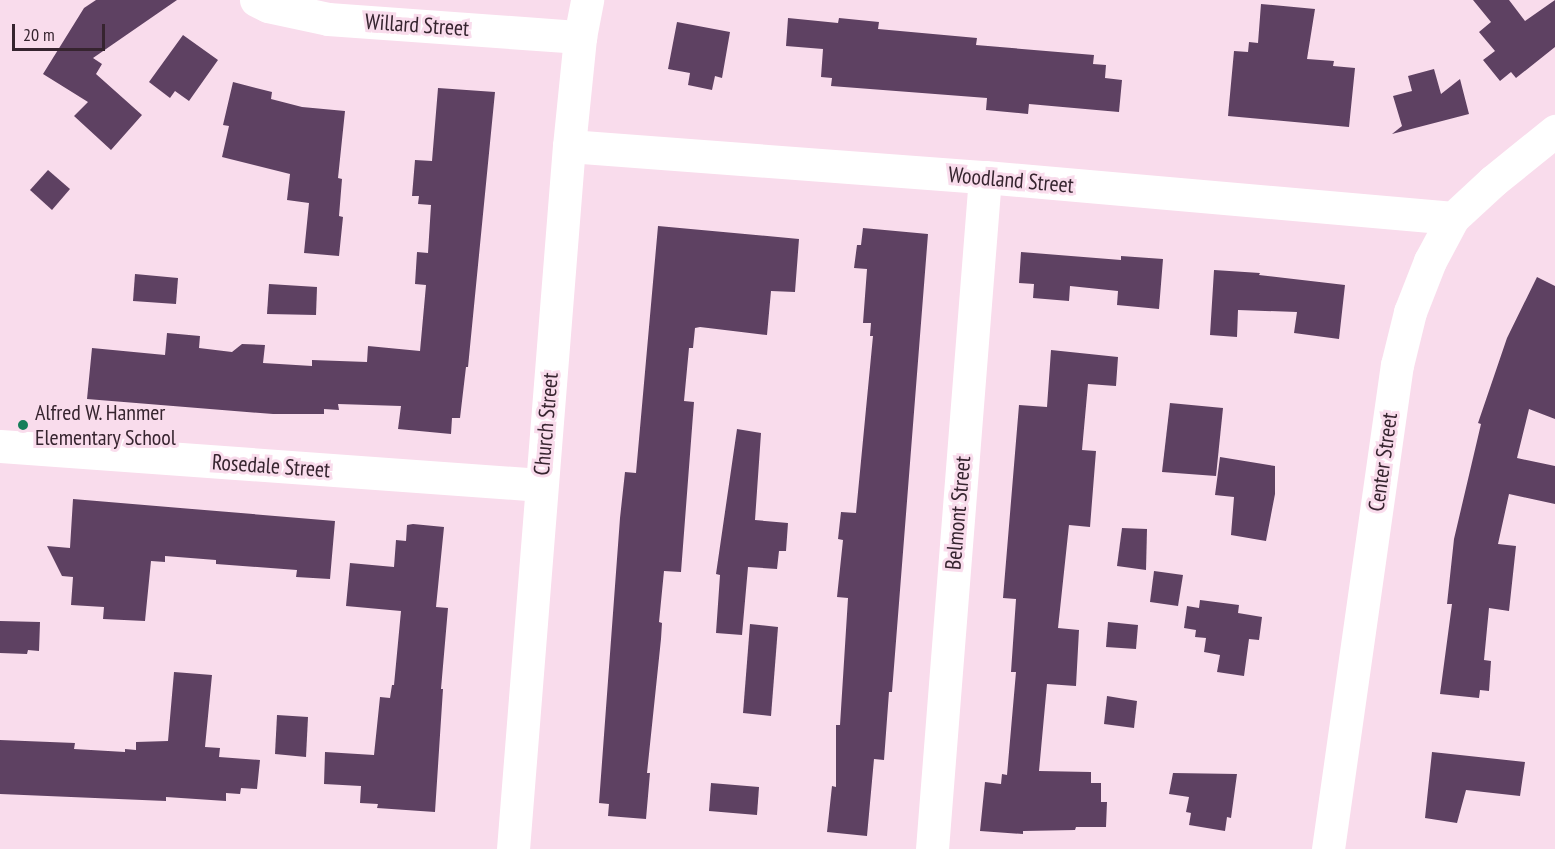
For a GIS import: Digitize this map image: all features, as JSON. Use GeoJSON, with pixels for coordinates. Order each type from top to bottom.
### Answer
{"type":"FeatureCollection","features":[{"type":"Feature","properties":{"kind":"street","name":"Willard Street"},"geometry":{"type":"LineString","coordinates":[[256,0],[268,6],[328,19],[580,37]]}},
{"type":"Feature","properties":{"kind":"street","name":"Church Street"},"geometry":{"type":"LineString","coordinates":[[513,849],[569,146],[580,37],[587,0]]}},
{"type":"Feature","properties":{"kind":"street","name":"Center Street"},"geometry":{"type":"LineString","coordinates":[[1328,849],[1397,365],[1410,312],[1430,261],[1453,218],[1493,181],[1555,131]]}},
{"type":"Feature","properties":{"kind":"street","name":"Woodland Street"},"geometry":{"type":"LineString","coordinates":[[569,146],[985,177],[1453,218]]}},
{"type":"Feature","properties":{"kind":"street","name":"Belmont Street"},"geometry":{"type":"LineString","coordinates":[[932,849],[985,177]]}},
{"type":"Feature","properties":{"kind":"street","name":"Rosedale Street"},"geometry":{"type":"LineString","coordinates":[[0,446],[541,485]]}},
{"type":"Feature","properties":{"kind":"building"},"geometry":{"type":"Polygon","coordinates":[[[96,0],[177,0],[93,58],[102,64],[96,74],[142,115],[111,150],[74,116],[88,102],[43,74],[84,8],[96,0]]]}},
{"type":"Feature","properties":{"kind":"building"},"geometry":{"type":"Polygon","coordinates":[[[1473,0],[1509,0],[1525,21],[1555,0],[1555,47],[1516,78],[1511,72],[1500,81],[1483,60],[1495,51],[1479,32],[1491,22],[1473,0]]]}},
{"type":"Feature","properties":{"kind":"building"},"geometry":{"type":"Polygon","coordinates":[[[1261,4],[1315,9],[1307,59],[1334,61],[1333,66],[1355,68],[1349,127],[1228,116],[1234,51],[1248,52],[1249,42],[1258,43],[1261,4]]]}},
{"type":"Feature","properties":{"kind":"building"},"geometry":{"type":"Polygon","coordinates":[[[788,18],[838,23],[839,18],[879,22],[878,29],[977,38],[976,45],[1094,55],[1093,64],[1106,65],[1105,78],[1122,80],[1119,112],[1029,104],[1028,114],[986,110],[987,98],[831,86],[832,78],[821,77],[823,49],[786,46],[788,18]]]}},
{"type":"Feature","properties":{"kind":"building"},"geometry":{"type":"Polygon","coordinates":[[[677,22],[730,32],[722,78],[715,76],[712,90],[688,85],[690,73],[668,69],[677,22]]]}},
{"type":"Feature","properties":{"kind":"building"},"geometry":{"type":"Polygon","coordinates":[[[183,35],[218,60],[189,101],[175,91],[170,98],[149,82],[183,35]]]}},
{"type":"Feature","properties":{"kind":"building"},"geometry":{"type":"Polygon","coordinates":[[[1434,69],[1441,94],[1460,79],[1469,114],[1392,134],[1402,126],[1393,96],[1412,91],[1408,76],[1434,69]]]}},
{"type":"Feature","properties":{"kind":"building"},"geometry":{"type":"Polygon","coordinates":[[[233,82],[272,92],[271,99],[302,107],[345,111],[338,178],[342,179],[339,216],[343,217],[339,256],[304,253],[309,203],[287,200],[290,174],[222,157],[229,126],[223,125],[233,82]]]}},
{"type":"Feature","properties":{"kind":"building"},"geometry":{"type":"Polygon","coordinates":[[[438,88],[495,92],[468,367],[466,367],[460,418],[452,418],[451,434],[398,429],[401,406],[338,404],[339,410],[324,409],[324,414],[273,414],[87,399],[92,348],[165,355],[167,333],[200,336],[199,348],[232,352],[242,344],[265,345],[263,363],[312,366],[312,360],[367,362],[368,346],[420,351],[426,285],[415,284],[417,252],[428,253],[431,205],[418,204],[419,196],[412,196],[415,160],[432,161],[438,88]]]}},
{"type":"Feature","properties":{"kind":"building"},"geometry":{"type":"Polygon","coordinates":[[[48,170],[70,189],[52,210],[30,190],[48,170]]]}},
{"type":"Feature","properties":{"kind":"building"},"geometry":{"type":"Polygon","coordinates":[[[658,226],[799,239],[795,292],[771,291],[767,335],[700,327],[695,328],[693,348],[689,348],[684,401],[694,402],[681,572],[664,571],[659,622],[662,623],[661,639],[647,773],[650,773],[646,819],[608,816],[609,804],[599,803],[620,518],[625,472],[636,473],[658,226]]]}},
{"type":"Feature","properties":{"kind":"building"},"geometry":{"type":"Polygon","coordinates":[[[863,228],[928,234],[892,692],[889,692],[884,760],[874,759],[867,836],[827,832],[832,786],[836,787],[836,725],[840,725],[848,598],[837,597],[843,540],[838,539],[841,512],[856,513],[873,336],[870,336],[871,323],[863,323],[867,269],[854,268],[857,245],[861,245],[863,228]]]}},
{"type":"Feature","properties":{"kind":"building"},"geometry":{"type":"Polygon","coordinates":[[[1021,252],[1121,260],[1121,256],[1163,259],[1159,309],[1117,305],[1118,291],[1070,286],[1069,301],[1033,298],[1034,284],[1019,283],[1021,252]]]}},
{"type":"Feature","properties":{"kind":"building"},"geometry":{"type":"Polygon","coordinates":[[[1214,270],[1260,273],[1259,275],[1345,285],[1339,339],[1294,333],[1297,312],[1238,310],[1237,337],[1210,335],[1214,270]]]}},
{"type":"Feature","properties":{"kind":"building"},"geometry":{"type":"Polygon","coordinates":[[[135,274],[178,278],[176,304],[133,301],[135,274]]]}},
{"type":"Feature","properties":{"kind":"building"},"geometry":{"type":"Polygon","coordinates":[[[1537,277],[1555,286],[1555,419],[1529,409],[1517,458],[1555,466],[1555,504],[1509,494],[1498,544],[1516,546],[1509,611],[1489,608],[1484,660],[1491,661],[1489,691],[1480,690],[1479,698],[1440,694],[1452,604],[1447,604],[1454,539],[1481,424],[1478,423],[1507,338],[1537,277]]]}},
{"type":"Feature","properties":{"kind":"building"},"geometry":{"type":"Polygon","coordinates":[[[269,284],[317,287],[316,315],[267,314],[269,284]]]}},
{"type":"Feature","properties":{"kind":"building"},"geometry":{"type":"Polygon","coordinates":[[[1051,350],[1118,357],[1116,386],[1088,384],[1082,450],[1096,451],[1090,527],[1069,525],[1058,628],[1079,630],[1076,686],[1047,684],[1039,771],[1091,772],[1091,783],[1101,783],[1101,802],[1107,802],[1106,827],[1023,831],[1023,834],[980,831],[985,782],[1001,784],[1002,774],[1007,775],[1016,672],[1011,672],[1016,599],[1003,598],[1019,405],[1047,407],[1051,350]]]}},
{"type":"Feature","properties":{"kind":"building"},"geometry":{"type":"Polygon","coordinates":[[[1170,403],[1223,408],[1216,476],[1162,472],[1170,403]]]}},
{"type":"Feature","properties":{"kind":"building"},"geometry":{"type":"Polygon","coordinates":[[[737,429],[761,433],[755,520],[788,523],[786,551],[779,551],[777,569],[748,567],[742,635],[716,633],[720,575],[716,574],[737,429]]]}},
{"type":"Feature","properties":{"kind":"building"},"geometry":{"type":"Polygon","coordinates":[[[1220,457],[1275,466],[1275,494],[1266,541],[1231,535],[1234,497],[1215,495],[1220,457]]]}},
{"type":"Feature","properties":{"kind":"building"},"geometry":{"type":"Polygon","coordinates":[[[73,499],[335,521],[330,579],[296,577],[297,570],[216,564],[216,560],[165,556],[165,562],[151,561],[145,621],[103,619],[104,607],[71,605],[73,577],[62,576],[47,546],[70,548],[73,499]]]}},
{"type":"Feature","properties":{"kind":"building"},"geometry":{"type":"Polygon","coordinates":[[[407,525],[444,527],[436,607],[448,608],[441,689],[443,689],[435,812],[377,808],[378,804],[360,803],[361,786],[324,784],[325,752],[374,755],[380,697],[390,698],[392,685],[394,685],[401,611],[346,606],[350,563],[394,567],[396,540],[406,541],[407,525]]]}},
{"type":"Feature","properties":{"kind":"building"},"geometry":{"type":"Polygon","coordinates":[[[1122,528],[1147,529],[1146,570],[1117,566],[1122,528]]]}},
{"type":"Feature","properties":{"kind":"building"},"geometry":{"type":"Polygon","coordinates":[[[1154,571],[1183,575],[1178,606],[1150,602],[1154,571]]]}},
{"type":"Feature","properties":{"kind":"building"},"geometry":{"type":"Polygon","coordinates":[[[1200,600],[1239,605],[1238,613],[1262,617],[1259,640],[1249,639],[1244,676],[1217,672],[1220,655],[1204,652],[1206,638],[1195,637],[1196,630],[1184,628],[1187,606],[1199,608],[1200,600]]]}},
{"type":"Feature","properties":{"kind":"building"},"geometry":{"type":"Polygon","coordinates":[[[0,621],[40,622],[39,651],[28,650],[27,654],[0,653],[0,621]]]}},
{"type":"Feature","properties":{"kind":"building"},"geometry":{"type":"Polygon","coordinates":[[[1108,622],[1138,625],[1136,649],[1106,647],[1108,622]]]}},
{"type":"Feature","properties":{"kind":"building"},"geometry":{"type":"Polygon","coordinates":[[[750,624],[778,627],[771,716],[743,713],[750,624]]]}},
{"type":"Feature","properties":{"kind":"building"},"geometry":{"type":"Polygon","coordinates":[[[174,672],[212,675],[205,747],[220,748],[219,757],[260,760],[257,789],[241,788],[240,794],[226,793],[226,801],[166,797],[166,801],[0,794],[0,740],[75,743],[74,749],[125,752],[125,749],[136,750],[136,742],[168,741],[174,672]]]}},
{"type":"Feature","properties":{"kind":"building"},"geometry":{"type":"Polygon","coordinates":[[[1107,696],[1137,701],[1134,728],[1104,724],[1107,696]]]}},
{"type":"Feature","properties":{"kind":"building"},"geometry":{"type":"Polygon","coordinates":[[[277,715],[308,717],[306,757],[275,754],[277,715]]]}},
{"type":"Feature","properties":{"kind":"building"},"geometry":{"type":"Polygon","coordinates":[[[1432,752],[1525,762],[1520,796],[1466,790],[1457,823],[1425,818],[1432,752]]]}},
{"type":"Feature","properties":{"kind":"building"},"geometry":{"type":"Polygon","coordinates":[[[1173,773],[1237,774],[1231,818],[1227,817],[1225,831],[1189,825],[1191,813],[1186,812],[1189,797],[1169,794],[1173,773]]]}},
{"type":"Feature","properties":{"kind":"building"},"geometry":{"type":"Polygon","coordinates":[[[711,783],[759,787],[757,815],[709,811],[711,783]]]}},
{"type":"Feature","properties":{"kind":"place","name":"Alfred W. Hanmer Elementary School"},"geometry":{"type":"Point","coordinates":[23,425]}}]}
